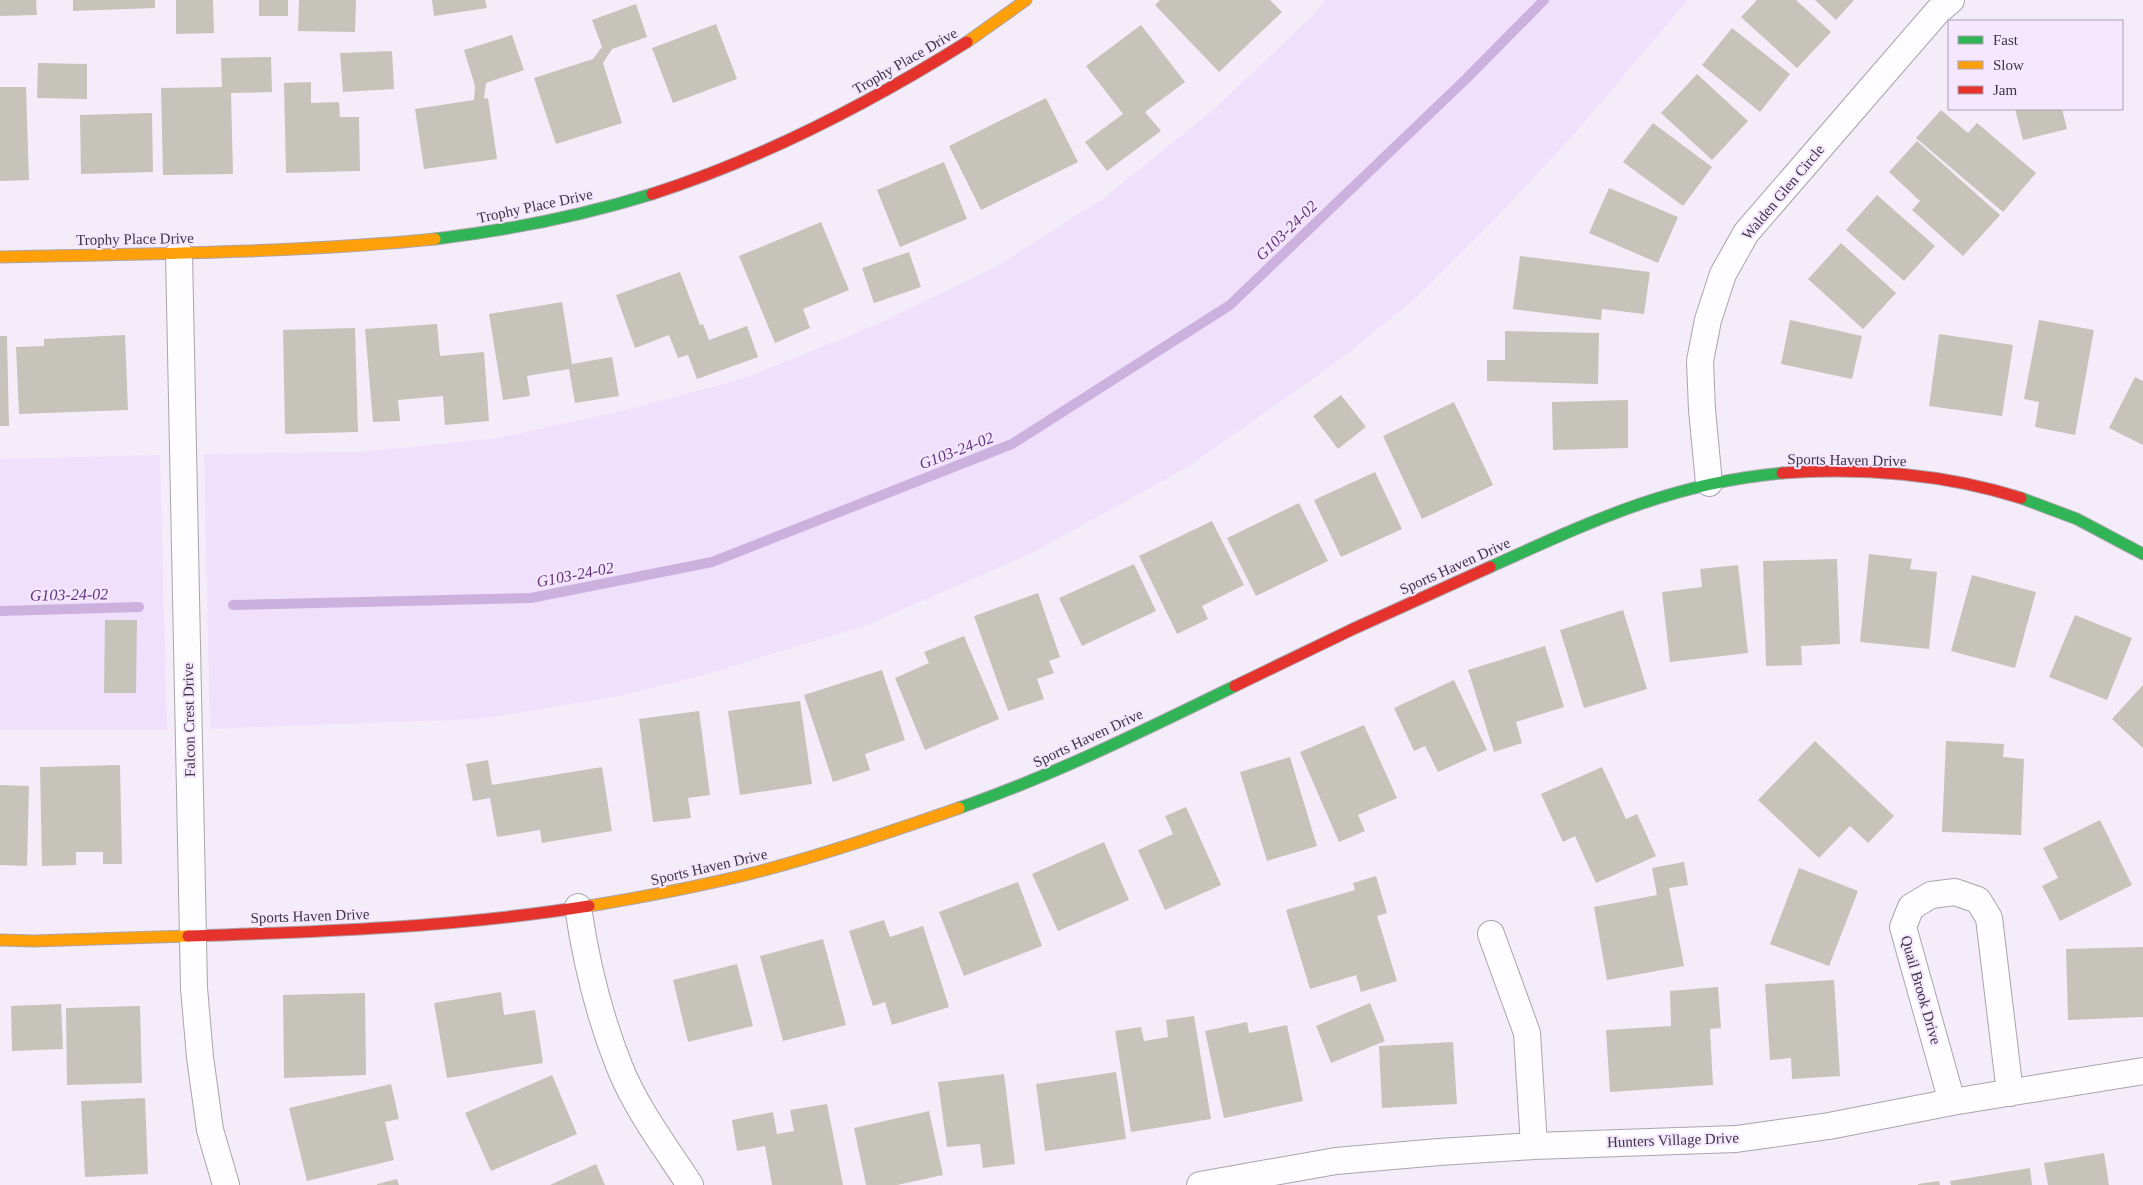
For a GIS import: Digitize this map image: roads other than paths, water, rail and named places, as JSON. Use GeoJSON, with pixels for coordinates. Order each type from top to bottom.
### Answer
{"type":"FeatureCollection","features":[{"type":"Feature","properties":{"kind":"street","name":"Trophy Place Drive"},"geometry":{"type":"LineString","coordinates":[[0,257],[316,248],[428,240],[500,231],[571,216],[662,191],[748,159],[819,127],[960,47],[1026,0]]}},
{"type":"Feature","properties":{"kind":"street","name":"Walden Glen Circle"},"geometry":{"type":"LineString","coordinates":[[1709,483],[1700,361],[1708,320],[1723,274],[1746,233],[1938,11],[1951,0]]}},
{"type":"Feature","properties":{"kind":"street","name":"Falcon Crest Drive"},"geometry":{"type":"LineString","coordinates":[[179,253],[194,988],[200,1057],[210,1130],[226,1185]]}},
{"type":"Feature","properties":{"kind":"street","name":"Sports Haven Drive"},"geometry":{"type":"LineString","coordinates":[[0,940],[34,941],[365,930],[476,919],[680,891],[806,859],[1009,790],[1097,751],[1412,601],[1582,525],[1649,501],[1709,483],[1755,476],[1811,471],[1868,472],[1923,477],[2004,494],[2055,510],[2110,535],[2143,554]]}},
{"type":"Feature","properties":{"kind":"street","name":"Quail Brook Drive"},"geometry":{"type":"LineString","coordinates":[[1952,1102],[1903,927],[1911,907],[1931,895],[1954,892],[1978,900],[1989,918],[2010,1093]]}},
{"type":"Feature","properties":{"kind":"street"},"geometry":{"type":"LineString","coordinates":[[578,906],[586,959],[602,1016],[621,1069],[650,1125],[690,1185]]}},
{"type":"Feature","properties":{"kind":"street"},"geometry":{"type":"LineString","coordinates":[[1491,934],[1527,1033],[1534,1146]]}},
{"type":"Feature","properties":{"kind":"street","name":"Hunters Village Drive"},"geometry":{"type":"LineString","coordinates":[[1200,1185],[1336,1161],[1534,1146],[1736,1139],[1829,1126],[1952,1102],[2143,1071]]}},
{"type":"Feature","properties":{"kind":"waterway","name":"G103-24-02"},"geometry":{"type":"LineString","coordinates":[[233,605],[531,598],[712,562],[1012,444],[1230,305],[1467,78],[1544,0]]}},
{"type":"Feature","properties":{"kind":"waterway","name":"G103-24-02"},"geometry":{"type":"LineString","coordinates":[[0,611],[139,607]]}}]}
